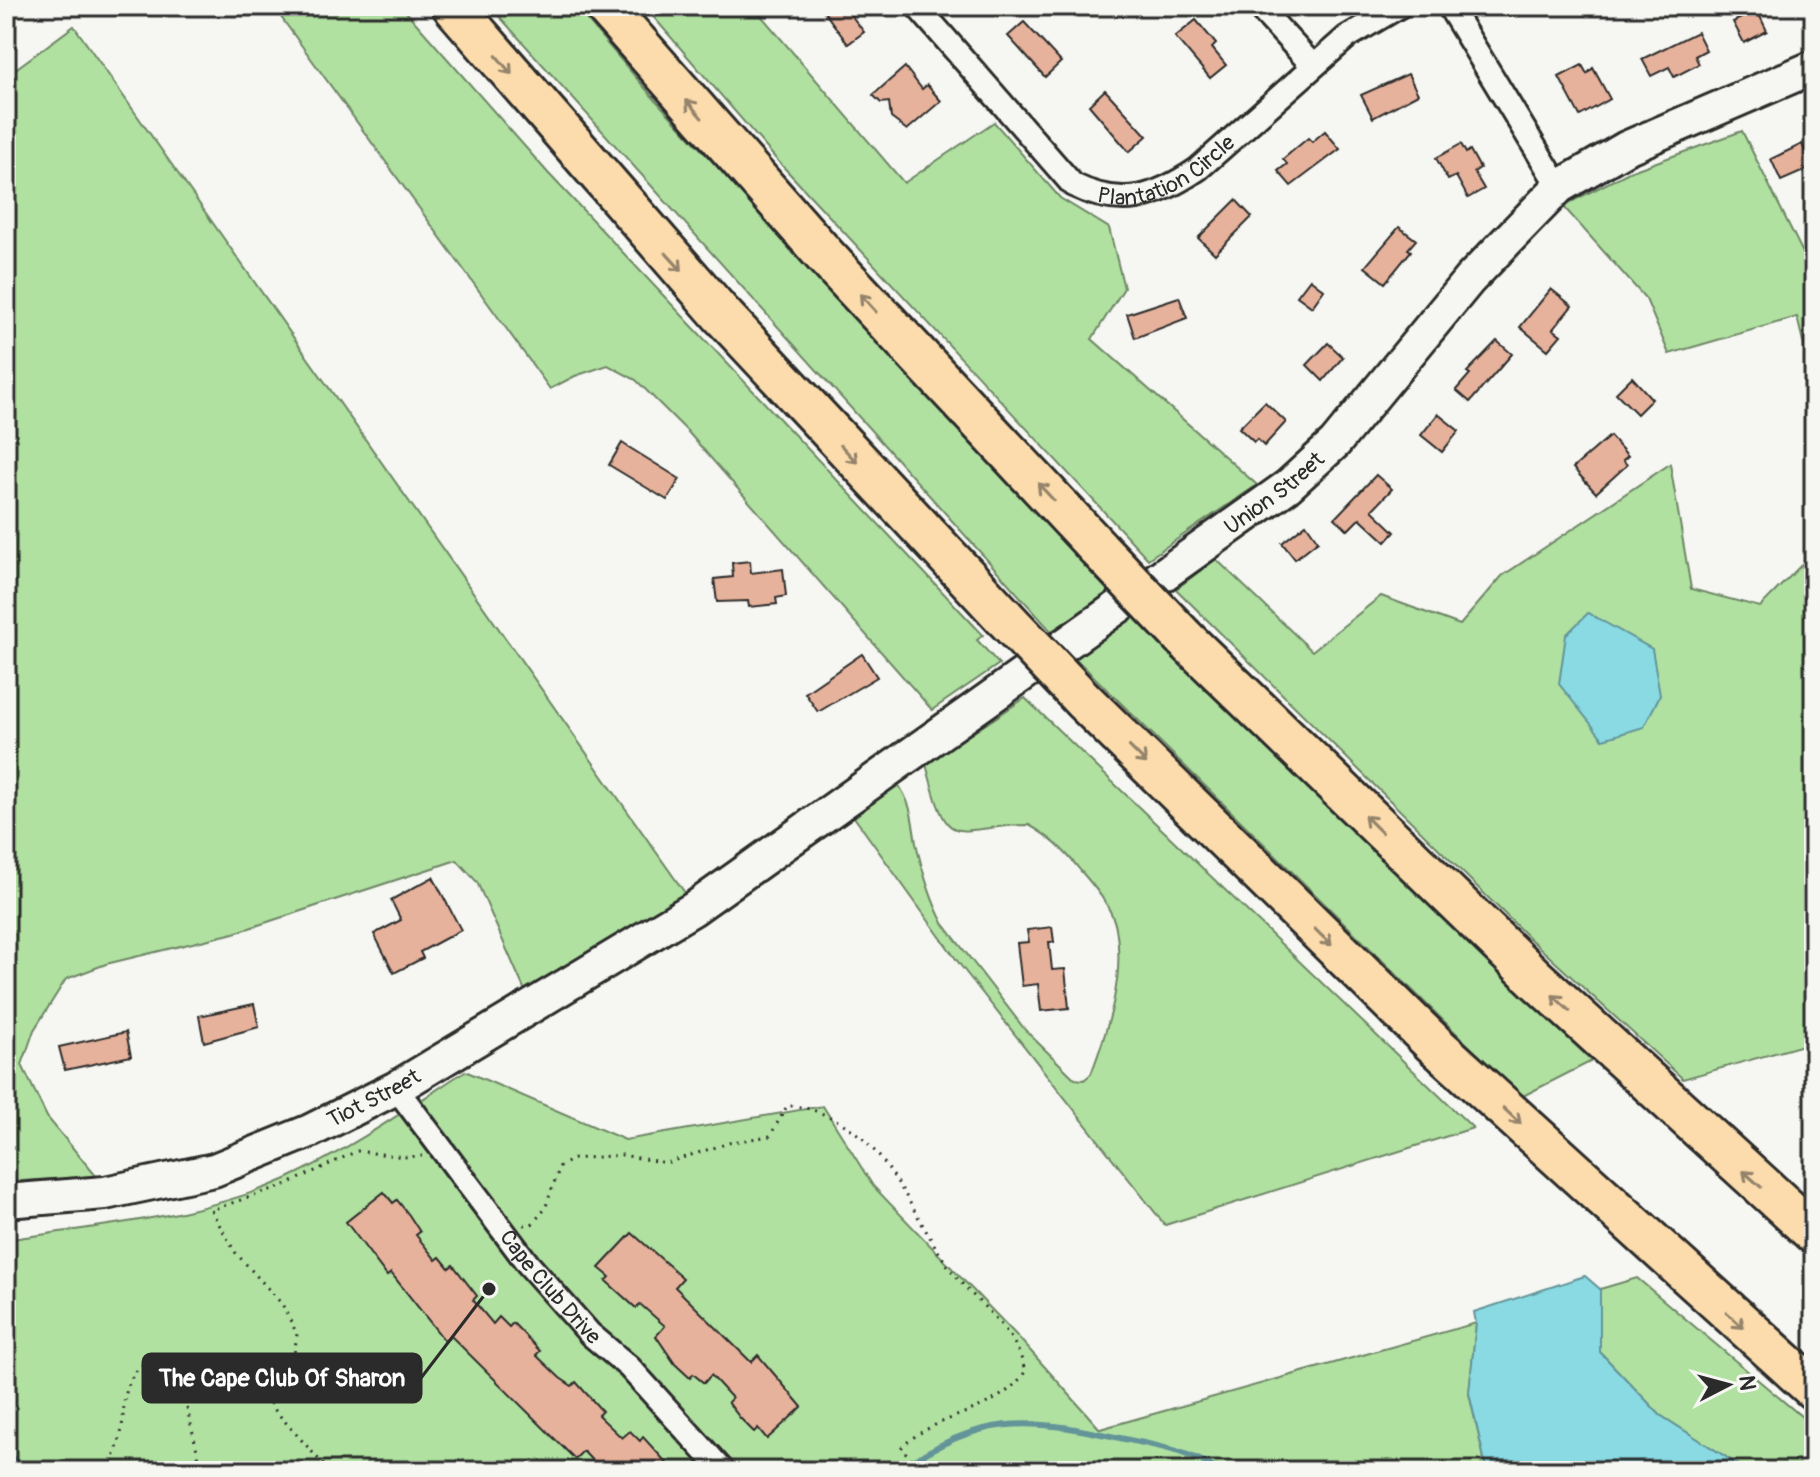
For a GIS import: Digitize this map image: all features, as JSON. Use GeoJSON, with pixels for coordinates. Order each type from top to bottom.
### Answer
{"type":"FeatureCollection","features":[{"type":"Feature","properties":{"kind":"highway"},"geometry":{"type":"LineString","coordinates":[[453,6],[721,314],[1083,700],[1434,1044],[1814,1389]]}},
{"type":"Feature","properties":{"kind":"highway"},"geometry":{"type":"LineString","coordinates":[[605,6],[856,289],[1184,638],[1516,961],[1814,1233]]}},
{"type":"Feature","properties":{"kind":"main road","name":"Union Street"},"geometry":{"type":"LineString","coordinates":[[705,901],[1288,486],[1335,443],[1469,280],[1559,187],[1626,148],[1814,67]]}},
{"type":"Feature","properties":{"kind":"main road","name":"Tiot Street"},"geometry":{"type":"LineString","coordinates":[[6,1201],[105,1193],[214,1170],[310,1131],[396,1088],[644,941],[705,901]]}},
{"type":"Feature","properties":{"kind":"street","name":"Plantation Circle"},"geometry":{"type":"LineString","coordinates":[[917,6],[1073,185],[1095,196],[1120,200],[1172,186],[1198,169],[1347,37],[1400,6]]}},
{"type":"Feature","properties":{"kind":"street"},"geometry":{"type":"LineString","coordinates":[[1258,6],[1313,66]]}},
{"type":"Feature","properties":{"kind":"street"},"geometry":{"type":"LineString","coordinates":[[1449,6],[1559,187]]}},
{"type":"Feature","properties":{"kind":"street","name":"Cape Club Drive"},"geometry":{"type":"LineString","coordinates":[[396,1088],[504,1228],[528,1264],[590,1334],[629,1367],[723,1471]]}},
{"type":"Feature","properties":{"kind":"path"},"geometry":{"type":"LineString","coordinates":[[504,1228],[532,1224],[545,1209],[560,1166],[573,1159],[622,1155],[666,1163],[732,1142],[770,1136],[787,1106],[799,1106],[839,1123],[872,1149],[953,1272],[997,1319],[1022,1355],[1025,1372],[1016,1385],[995,1400],[912,1437],[901,1448],[924,1471]]}},
{"type":"Feature","properties":{"kind":"path"},"geometry":{"type":"LineString","coordinates":[[329,1471],[273,1408],[265,1393],[294,1355],[297,1334],[282,1304],[235,1252],[211,1210],[288,1184],[357,1151],[404,1157],[446,1154]]}},
{"type":"Feature","properties":{"kind":"path"},"geometry":{"type":"LineString","coordinates":[[109,1471],[122,1428],[127,1386],[132,1373],[153,1358],[164,1359],[181,1383],[202,1471]]}},
{"type":"Feature","properties":{"kind":"green space"},"geometry":{"type":"Polygon","coordinates":[[[273,6],[401,6],[548,173],[983,635],[977,640],[999,664],[932,710],[688,432],[636,380],[608,365],[575,376],[550,389],[273,6]]]}},
{"type":"Feature","properties":{"kind":"green space"},"geometry":{"type":"Polygon","coordinates":[[[490,6],[575,6],[651,95],[1111,594],[1051,631],[490,6]]]}},
{"type":"Feature","properties":{"kind":"green space"},"geometry":{"type":"Polygon","coordinates":[[[644,6],[753,6],[904,183],[994,122],[1060,198],[1109,228],[1124,288],[1092,339],[1257,485],[1148,559],[776,159],[644,6]]]}},
{"type":"Feature","properties":{"kind":"green space"},"geometry":{"type":"Polygon","coordinates":[[[74,26],[685,893],[529,1000],[477,882],[457,860],[234,933],[106,964],[66,979],[34,1030],[22,1065],[47,1117],[96,1176],[6,1182],[6,76],[74,26]]]}},
{"type":"Feature","properties":{"kind":"green space"},"geometry":{"type":"Polygon","coordinates":[[[1742,131],[1814,275],[1814,386],[1797,317],[1669,354],[1646,299],[1563,206],[1629,172],[1742,131]]]}},
{"type":"Feature","properties":{"kind":"green space"},"geometry":{"type":"Polygon","coordinates":[[[1670,464],[1691,589],[1760,607],[1814,552],[1814,1042],[1683,1079],[1529,938],[1176,589],[1216,559],[1312,651],[1381,596],[1460,625],[1502,576],[1670,464]]]}},
{"type":"Feature","properties":{"kind":"green space"},"geometry":{"type":"Polygon","coordinates":[[[1132,613],[1592,1061],[1521,1097],[1073,656],[1132,613]]]}},
{"type":"Feature","properties":{"kind":"green space"},"geometry":{"type":"Polygon","coordinates":[[[1025,698],[1473,1128],[1165,1225],[961,966],[854,817],[897,783],[909,805],[924,874],[943,923],[1026,1031],[1075,1079],[1084,1080],[1091,1074],[1117,984],[1118,946],[1111,912],[1069,857],[1029,825],[968,830],[956,829],[948,824],[934,793],[926,764],[1025,698]]]}},
{"type":"Feature","properties":{"kind":"green space"},"geometry":{"type":"Polygon","coordinates":[[[465,1071],[625,1140],[823,1106],[873,1186],[1019,1338],[1100,1429],[1476,1323],[1469,1394],[1487,1471],[6,1471],[6,1240],[149,1218],[219,1203],[253,1192],[332,1155],[465,1071]]]}},
{"type":"Feature","properties":{"kind":"green space"},"geometry":{"type":"Polygon","coordinates":[[[1637,1278],[1814,1427],[1814,1471],[1748,1471],[1660,1415],[1600,1352],[1600,1289],[1637,1278]]]}},
{"type":"Feature","properties":{"kind":"water"},"geometry":{"type":"Polygon","coordinates":[[[1588,613],[1652,649],[1660,695],[1644,727],[1603,739],[1559,684],[1566,635],[1588,613]]]}},
{"type":"Feature","properties":{"kind":"water"},"geometry":{"type":"Polygon","coordinates":[[[1585,1276],[1600,1289],[1600,1352],[1660,1415],[1748,1471],[1487,1471],[1469,1393],[1476,1323],[1474,1312],[1585,1276]]]}},
{"type":"Feature","properties":{"kind":"building"},"geometry":{"type":"Polygon","coordinates":[[[820,6],[864,6],[851,15],[864,32],[848,44],[820,6]]]}},
{"type":"Feature","properties":{"kind":"building"},"geometry":{"type":"Polygon","coordinates":[[[1757,10],[1767,31],[1744,43],[1733,22],[1757,10]]]}},
{"type":"Feature","properties":{"kind":"building"},"geometry":{"type":"Polygon","coordinates":[[[1196,20],[1216,44],[1212,48],[1226,65],[1210,78],[1175,37],[1196,20]]]}},
{"type":"Feature","properties":{"kind":"building"},"geometry":{"type":"Polygon","coordinates":[[[1024,22],[1061,62],[1045,77],[1008,36],[1024,22]]]}},
{"type":"Feature","properties":{"kind":"building"},"geometry":{"type":"Polygon","coordinates":[[[1697,32],[1706,50],[1695,56],[1699,64],[1674,77],[1669,67],[1651,76],[1642,59],[1697,32]]]}},
{"type":"Feature","properties":{"kind":"building"},"geometry":{"type":"Polygon","coordinates":[[[1582,65],[1587,74],[1593,68],[1610,99],[1580,116],[1559,77],[1582,65]]]}},
{"type":"Feature","properties":{"kind":"building"},"geometry":{"type":"Polygon","coordinates":[[[905,67],[922,89],[927,85],[941,101],[907,130],[891,118],[889,102],[881,103],[873,95],[905,67]]]}},
{"type":"Feature","properties":{"kind":"building"},"geometry":{"type":"Polygon","coordinates":[[[1408,74],[1418,94],[1373,118],[1361,95],[1408,74]]]}},
{"type":"Feature","properties":{"kind":"building"},"geometry":{"type":"Polygon","coordinates":[[[1105,90],[1147,136],[1129,152],[1089,105],[1105,90]]]}},
{"type":"Feature","properties":{"kind":"building"},"geometry":{"type":"Polygon","coordinates":[[[1325,131],[1340,149],[1291,186],[1278,171],[1287,164],[1283,159],[1308,138],[1312,142],[1325,131]]]}},
{"type":"Feature","properties":{"kind":"building"},"geometry":{"type":"Polygon","coordinates":[[[1461,144],[1466,153],[1470,150],[1480,168],[1474,172],[1484,189],[1468,198],[1456,176],[1448,180],[1436,158],[1461,144]]]}},
{"type":"Feature","properties":{"kind":"building"},"geometry":{"type":"Polygon","coordinates":[[[1802,144],[1813,167],[1781,181],[1771,159],[1802,144]]]}},
{"type":"Feature","properties":{"kind":"building"},"geometry":{"type":"Polygon","coordinates":[[[1236,200],[1252,217],[1215,254],[1198,238],[1236,200]]]}},
{"type":"Feature","properties":{"kind":"building"},"geometry":{"type":"Polygon","coordinates":[[[1399,227],[1416,240],[1385,283],[1365,267],[1399,227]]]}},
{"type":"Feature","properties":{"kind":"building"},"geometry":{"type":"Polygon","coordinates":[[[1310,279],[1324,290],[1312,307],[1297,296],[1310,279]]]}},
{"type":"Feature","properties":{"kind":"building"},"geometry":{"type":"Polygon","coordinates":[[[1551,289],[1572,306],[1553,329],[1561,335],[1548,350],[1520,327],[1551,289]]]}},
{"type":"Feature","properties":{"kind":"building"},"geometry":{"type":"Polygon","coordinates":[[[1179,297],[1187,318],[1135,338],[1127,314],[1179,297]]]}},
{"type":"Feature","properties":{"kind":"building"},"geometry":{"type":"Polygon","coordinates":[[[1497,341],[1512,354],[1470,402],[1456,390],[1470,374],[1467,372],[1497,341]]]}},
{"type":"Feature","properties":{"kind":"building"},"geometry":{"type":"Polygon","coordinates":[[[1328,343],[1343,357],[1323,381],[1307,365],[1328,343]]]}},
{"type":"Feature","properties":{"kind":"building"},"geometry":{"type":"Polygon","coordinates":[[[1632,377],[1652,399],[1637,414],[1616,393],[1632,377]]]}},
{"type":"Feature","properties":{"kind":"building"},"geometry":{"type":"Polygon","coordinates":[[[1265,402],[1286,422],[1264,446],[1257,439],[1254,442],[1239,428],[1265,402]]]}},
{"type":"Feature","properties":{"kind":"building"},"geometry":{"type":"Polygon","coordinates":[[[1438,414],[1459,431],[1442,452],[1421,435],[1438,414]]]}},
{"type":"Feature","properties":{"kind":"building"},"geometry":{"type":"Polygon","coordinates":[[[1610,436],[1628,456],[1623,460],[1627,465],[1596,493],[1573,468],[1610,436]]]}},
{"type":"Feature","properties":{"kind":"building"},"geometry":{"type":"Polygon","coordinates":[[[622,443],[680,479],[667,500],[609,465],[622,443]]]}},
{"type":"Feature","properties":{"kind":"building"},"geometry":{"type":"Polygon","coordinates":[[[1376,475],[1392,489],[1372,510],[1395,532],[1386,542],[1360,518],[1348,530],[1335,518],[1376,475]]]}},
{"type":"Feature","properties":{"kind":"building"},"geometry":{"type":"Polygon","coordinates":[[[1306,524],[1318,541],[1295,559],[1282,543],[1306,524]]]}},
{"type":"Feature","properties":{"kind":"building"},"geometry":{"type":"Polygon","coordinates":[[[750,561],[751,573],[783,569],[786,596],[776,598],[777,604],[749,607],[748,601],[717,602],[714,579],[733,577],[732,563],[750,561]]]}},
{"type":"Feature","properties":{"kind":"building"},"geometry":{"type":"Polygon","coordinates":[[[862,654],[877,677],[818,712],[805,693],[862,654]]]}},
{"type":"Feature","properties":{"kind":"building"},"geometry":{"type":"Polygon","coordinates":[[[433,877],[461,930],[420,952],[423,958],[394,973],[374,934],[401,920],[391,900],[433,877]]]}},
{"type":"Feature","properties":{"kind":"building"},"geometry":{"type":"Polygon","coordinates":[[[1052,927],[1054,942],[1049,942],[1052,970],[1065,969],[1069,1008],[1041,1011],[1038,984],[1022,986],[1017,943],[1029,942],[1027,930],[1052,927]]]}},
{"type":"Feature","properties":{"kind":"building"},"geometry":{"type":"Polygon","coordinates":[[[254,1004],[259,1027],[204,1042],[199,1016],[254,1004]]]}},
{"type":"Feature","properties":{"kind":"building"},"geometry":{"type":"Polygon","coordinates":[[[126,1032],[131,1056],[65,1070],[59,1047],[126,1032]]]}},
{"type":"Feature","properties":{"kind":"building"},"geometry":{"type":"Polygon","coordinates":[[[384,1192],[393,1203],[397,1200],[409,1215],[420,1232],[416,1235],[436,1260],[440,1257],[449,1268],[453,1265],[477,1296],[473,1300],[493,1324],[499,1317],[509,1327],[513,1323],[540,1351],[536,1355],[560,1378],[572,1386],[576,1382],[602,1411],[598,1415],[622,1438],[630,1431],[640,1441],[643,1437],[674,1471],[602,1471],[583,1451],[575,1459],[451,1336],[445,1341],[391,1273],[387,1276],[346,1222],[384,1192]]]}},
{"type":"Feature","properties":{"kind":"building"},"geometry":{"type":"Polygon","coordinates":[[[632,1233],[683,1278],[675,1287],[751,1362],[758,1355],[802,1407],[767,1439],[758,1428],[754,1432],[740,1418],[728,1402],[732,1398],[711,1375],[704,1383],[693,1374],[690,1378],[675,1364],[656,1336],[665,1326],[640,1304],[636,1308],[606,1281],[610,1277],[599,1268],[632,1233]]]}},
{"type":"Feature","properties":{"kind":"waterway"},"geometry":{"type":"LineString","coordinates":[[898,1471],[954,1439],[1004,1425],[1030,1424],[1087,1431],[1159,1446],[1184,1453],[1219,1471]]}},
{"type":"Feature","properties":{"kind":"waterway"},"geometry":{"type":"LineString","coordinates":[[6,1451],[23,1471]]}},
{"type":"Feature","properties":{"kind":"place","name":"The Cape Club Of Sharon"},"geometry":{"type":"Point","coordinates":[489,1289]}}]}
